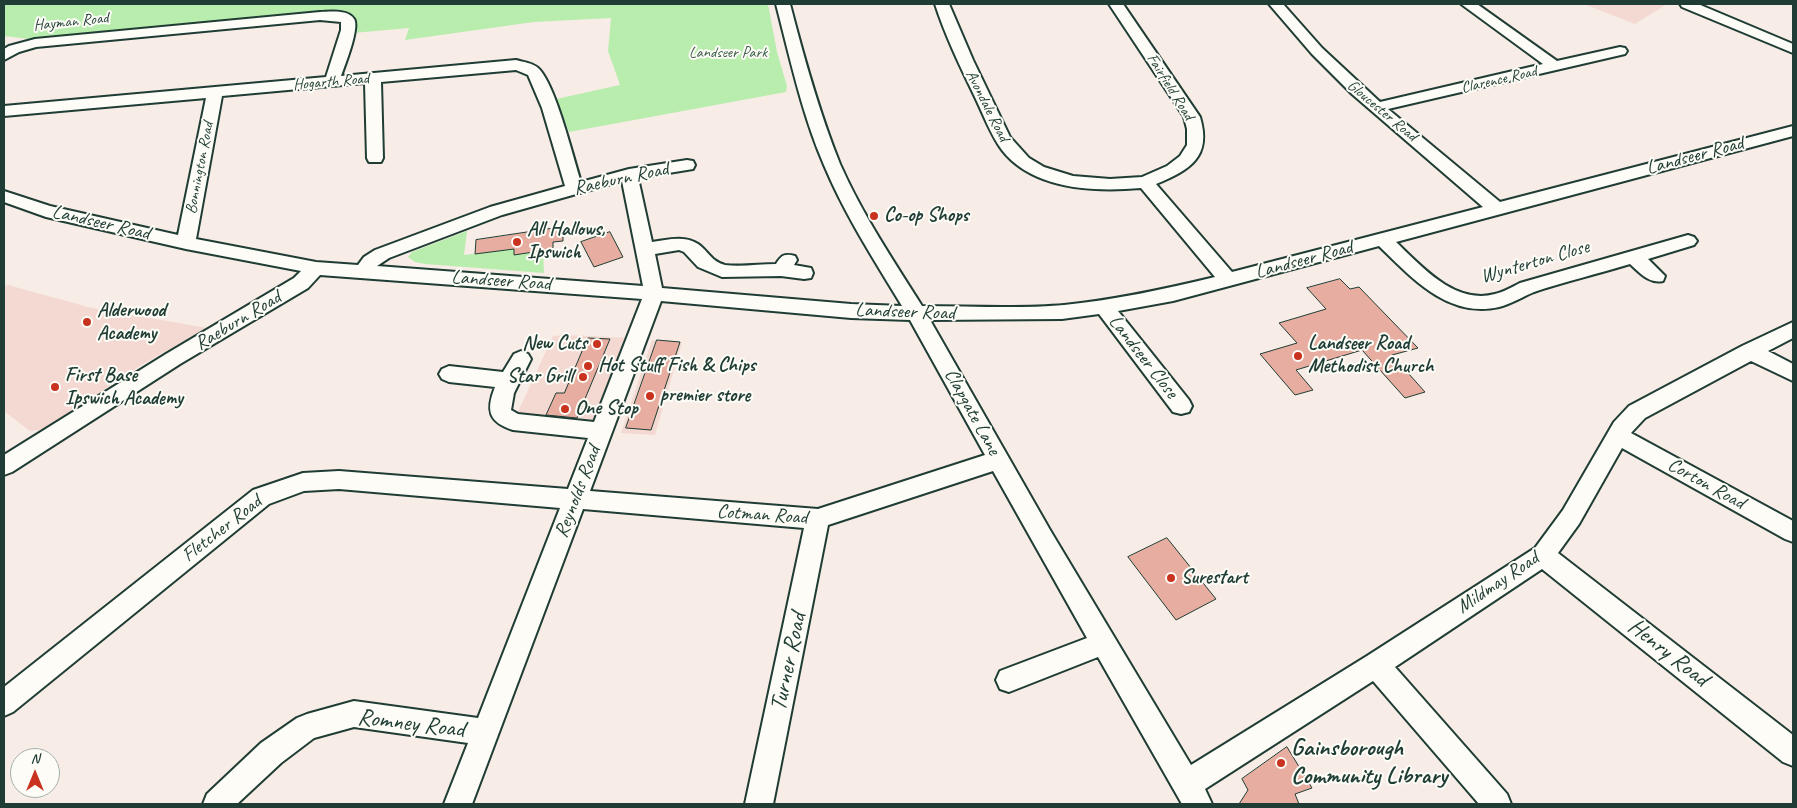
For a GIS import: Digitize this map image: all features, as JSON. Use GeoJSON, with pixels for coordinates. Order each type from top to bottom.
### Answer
{"type":"FeatureCollection","features":[{"type":"Feature","properties":{"kind":"street","name":"Clapgate Lane"},"geometry":{"type":"LineString","coordinates":[[783,4],[804,85],[832,164],[860,222],[916,314],[998,460],[1192,794]]}},
{"type":"Feature","properties":{"kind":"street","name":"Avondale Road"},"geometry":{"type":"LineString","coordinates":[[942,4],[968,68],[1009,149],[1027,164],[1050,175],[1077,182],[1099,185],[1146,182]]}},
{"type":"Feature","properties":{"kind":"street","name":"Fairfield Road"},"geometry":{"type":"LineString","coordinates":[[1116,4],[1192,117],[1196,133],[1194,149],[1185,160],[1170,172],[1146,182]]}},
{"type":"Feature","properties":{"kind":"street","name":"Gloucester Road"},"geometry":{"type":"LineString","coordinates":[[1276,4],[1338,73],[1497,208]]}},
{"type":"Feature","properties":{"kind":"street"},"geometry":{"type":"LineString","coordinates":[[1468,4],[1556,67]]}},
{"type":"Feature","properties":{"kind":"street"},"geometry":{"type":"LineString","coordinates":[[1687,4],[1793,49]]}},
{"type":"Feature","properties":{"kind":"street","name":"Hayman Road"},"geometry":{"type":"LineString","coordinates":[[4,56],[14,49],[35,43],[320,16],[339,16],[348,20],[348,30],[332,82]]}},
{"type":"Feature","properties":{"kind":"street","name":"Clarence Road"},"geometry":{"type":"LineString","coordinates":[[1378,107],[1620,52]]}},
{"type":"Feature","properties":{"kind":"street","name":"Hogarth Road"},"geometry":{"type":"LineString","coordinates":[[4,111],[516,65],[529,68],[536,73],[574,188]]}},
{"type":"Feature","properties":{"kind":"street"},"geometry":{"type":"LineString","coordinates":[[373,78],[376,158]]}},
{"type":"Feature","properties":{"kind":"street","name":"Bonnington Road"},"geometry":{"type":"LineString","coordinates":[[186,243],[215,92]]}},
{"type":"Feature","properties":{"kind":"street","name":"Landseer Road"},"geometry":{"type":"LineString","coordinates":[[4,196],[46,211],[186,243],[316,268],[851,311],[916,314],[1022,313],[1104,307],[1173,294],[1793,131]]}},
{"type":"Feature","properties":{"kind":"street","name":"Raeburn Road"},"geometry":{"type":"LineString","coordinates":[[363,271],[371,261],[397,248],[496,211],[629,174],[687,165]]}},
{"type":"Feature","properties":{"kind":"street"},"geometry":{"type":"LineString","coordinates":[[629,174],[654,294]]}},
{"type":"Feature","properties":{"kind":"street"},"geometry":{"type":"LineString","coordinates":[[1146,182],[1228,280]]}},
{"type":"Feature","properties":{"kind":"street","name":"Wynterton Close"},"geometry":{"type":"LineString","coordinates":[[1381,238],[1434,286],[1458,298],[1479,302],[1497,301],[1528,288],[1688,241]]}},
{"type":"Feature","properties":{"kind":"street"},"geometry":{"type":"LineString","coordinates":[[645,249],[680,244],[691,248],[705,263],[722,271],[784,265],[804,274]]}},
{"type":"Feature","properties":{"kind":"street"},"geometry":{"type":"LineString","coordinates":[[1633,257],[1656,276]]}},
{"type":"Feature","properties":{"kind":"street","name":"Raeburn Road"},"geometry":{"type":"LineString","coordinates":[[4,466],[173,360],[302,283],[316,268]]}},
{"type":"Feature","properties":{"kind":"street","name":"Reynolds Road"},"geometry":{"type":"LineString","coordinates":[[458,804],[654,294]]}},
{"type":"Feature","properties":{"kind":"street","name":"Landseer Close"},"geometry":{"type":"LineString","coordinates":[[1104,307],[1181,406]]}},
{"type":"Feature","properties":{"kind":"street","name":"Mildmay Road"},"geometry":{"type":"LineString","coordinates":[[1192,794],[1376,664],[1543,554],[1571,517],[1622,428],[1637,412],[1793,329]]}},
{"type":"Feature","properties":{"kind":"street"},"geometry":{"type":"LineString","coordinates":[[1750,351],[1793,373]]}},
{"type":"Feature","properties":{"kind":"street"},"geometry":{"type":"LineString","coordinates":[[521,359],[509,381],[500,406],[501,414],[513,422],[602,431]]}},
{"type":"Feature","properties":{"kind":"street"},"geometry":{"type":"LineString","coordinates":[[449,374],[509,381]]}},
{"type":"Feature","properties":{"kind":"street","name":"Corton Road"},"geometry":{"type":"LineString","coordinates":[[1618,436],[1793,532]]}},
{"type":"Feature","properties":{"kind":"street","name":"Cotman Road"},"geometry":{"type":"LineString","coordinates":[[576,500],[818,519],[998,460]]}},
{"type":"Feature","properties":{"kind":"street","name":"Fletcher Road"},"geometry":{"type":"LineString","coordinates":[[4,703],[261,497],[303,482],[338,480],[576,500]]}},
{"type":"Feature","properties":{"kind":"street","name":"Turner Road"},"geometry":{"type":"LineString","coordinates":[[759,804],[818,519]]}},
{"type":"Feature","properties":{"kind":"street","name":"Henry Road"},"geometry":{"type":"LineString","coordinates":[[1543,554],[1793,752]]}},
{"type":"Feature","properties":{"kind":"street"},"geometry":{"type":"LineString","coordinates":[[1009,680],[1106,643]]}},
{"type":"Feature","properties":{"kind":"street"},"geometry":{"type":"LineString","coordinates":[[1376,664],[1497,804]]}},
{"type":"Feature","properties":{"kind":"street","name":"Romney Road"},"geometry":{"type":"LineString","coordinates":[[217,804],[271,753],[307,727],[354,714],[486,732]]}},
{"type":"Feature","properties":{"kind":"shaded area"},"geometry":{"type":"Polygon","coordinates":[[[1584,4],[1667,4],[1635,24],[1584,4]]]}},
{"type":"Feature","properties":{"kind":"shaded area"},"geometry":{"type":"Polygon","coordinates":[[[8,285],[88,307],[207,328],[143,364],[44,429],[30,431],[4,411],[4,287],[8,285]]]}},
{"type":"Feature","properties":{"kind":"shaded area"},"geometry":{"type":"Polygon","coordinates":[[[553,336],[630,338],[592,423],[516,416],[553,336]]]}},
{"type":"Feature","properties":{"kind":"shaded area"},"geometry":{"type":"Polygon","coordinates":[[[652,340],[682,342],[655,435],[621,433],[652,340]]]}},
{"type":"Feature","properties":{"kind":"green space","name":"Landseer Park"},"geometry":{"type":"Polygon","coordinates":[[[4,4],[768,4],[777,52],[787,86],[786,92],[569,132],[556,99],[620,85],[608,51],[611,18],[534,22],[405,40],[409,28],[353,33],[357,22],[354,17],[347,14],[29,39],[4,36],[4,4]]]}},
{"type":"Feature","properties":{"kind":"green space"},"geometry":{"type":"Polygon","coordinates":[[[467,231],[464,255],[514,249],[514,255],[543,251],[544,273],[425,264],[415,262],[408,257],[412,252],[467,231]]]}},
{"type":"Feature","properties":{"kind":"building","name":"All Hallows, Ipswich"},"geometry":{"type":"Polygon","coordinates":[[[563,227],[563,241],[553,242],[553,249],[514,255],[514,249],[475,254],[476,240],[563,227]]]}},
{"type":"Feature","properties":{"kind":"building"},"geometry":{"type":"Polygon","coordinates":[[[610,232],[623,257],[594,267],[581,242],[610,232]]]}},
{"type":"Feature","properties":{"kind":"building"},"geometry":{"type":"Polygon","coordinates":[[[1340,279],[1350,289],[1359,287],[1418,348],[1392,355],[1425,392],[1405,398],[1362,350],[1296,370],[1313,390],[1295,395],[1260,354],[1297,343],[1279,323],[1326,309],[1307,288],[1340,279]]]}},
{"type":"Feature","properties":{"kind":"building"},"geometry":{"type":"Polygon","coordinates":[[[588,338],[610,339],[577,418],[546,415],[556,393],[564,393],[588,338]]]}},
{"type":"Feature","properties":{"kind":"building"},"geometry":{"type":"Polygon","coordinates":[[[657,340],[680,342],[651,430],[626,428],[657,340]]]}},
{"type":"Feature","properties":{"kind":"building","name":"Surestart"},"geometry":{"type":"Polygon","coordinates":[[[1167,538],[1216,599],[1176,620],[1128,557],[1167,538]]]}},
{"type":"Feature","properties":{"kind":"building","name":"Gainsborough Community Library"},"geometry":{"type":"Polygon","coordinates":[[[1287,747],[1312,788],[1295,794],[1299,804],[1239,804],[1248,790],[1242,779],[1287,747]]]}},
{"type":"Feature","properties":{"kind":"place","name":"Co-op Shops"},"geometry":{"type":"Point","coordinates":[874,216]}},
{"type":"Feature","properties":{"kind":"place","name":"All Hallows, Ipswich"},"geometry":{"type":"Point","coordinates":[517,242]}},
{"type":"Feature","properties":{"kind":"place","name":"Alderwood Academy"},"geometry":{"type":"Point","coordinates":[87,322]}},
{"type":"Feature","properties":{"kind":"place","name":"New Cuts"},"geometry":{"type":"Point","coordinates":[597,344]}},
{"type":"Feature","properties":{"kind":"place","name":"Landseer Road Methodist Church"},"geometry":{"type":"Point","coordinates":[1298,356]}},
{"type":"Feature","properties":{"kind":"place","name":"Hot Stuff Fish & Chips"},"geometry":{"type":"Point","coordinates":[588,366]}},
{"type":"Feature","properties":{"kind":"place","name":"Star Grill"},"geometry":{"type":"Point","coordinates":[583,377]}},
{"type":"Feature","properties":{"kind":"place","name":"First Base Ipswich Academy"},"geometry":{"type":"Point","coordinates":[55,387]}},
{"type":"Feature","properties":{"kind":"place","name":"premier store"},"geometry":{"type":"Point","coordinates":[650,396]}},
{"type":"Feature","properties":{"kind":"place","name":"One Stop"},"geometry":{"type":"Point","coordinates":[565,409]}},
{"type":"Feature","properties":{"kind":"place","name":"Surestart"},"geometry":{"type":"Point","coordinates":[1171,578]}},
{"type":"Feature","properties":{"kind":"place","name":"Gainsborough Community Library"},"geometry":{"type":"Point","coordinates":[1281,763]}}]}
